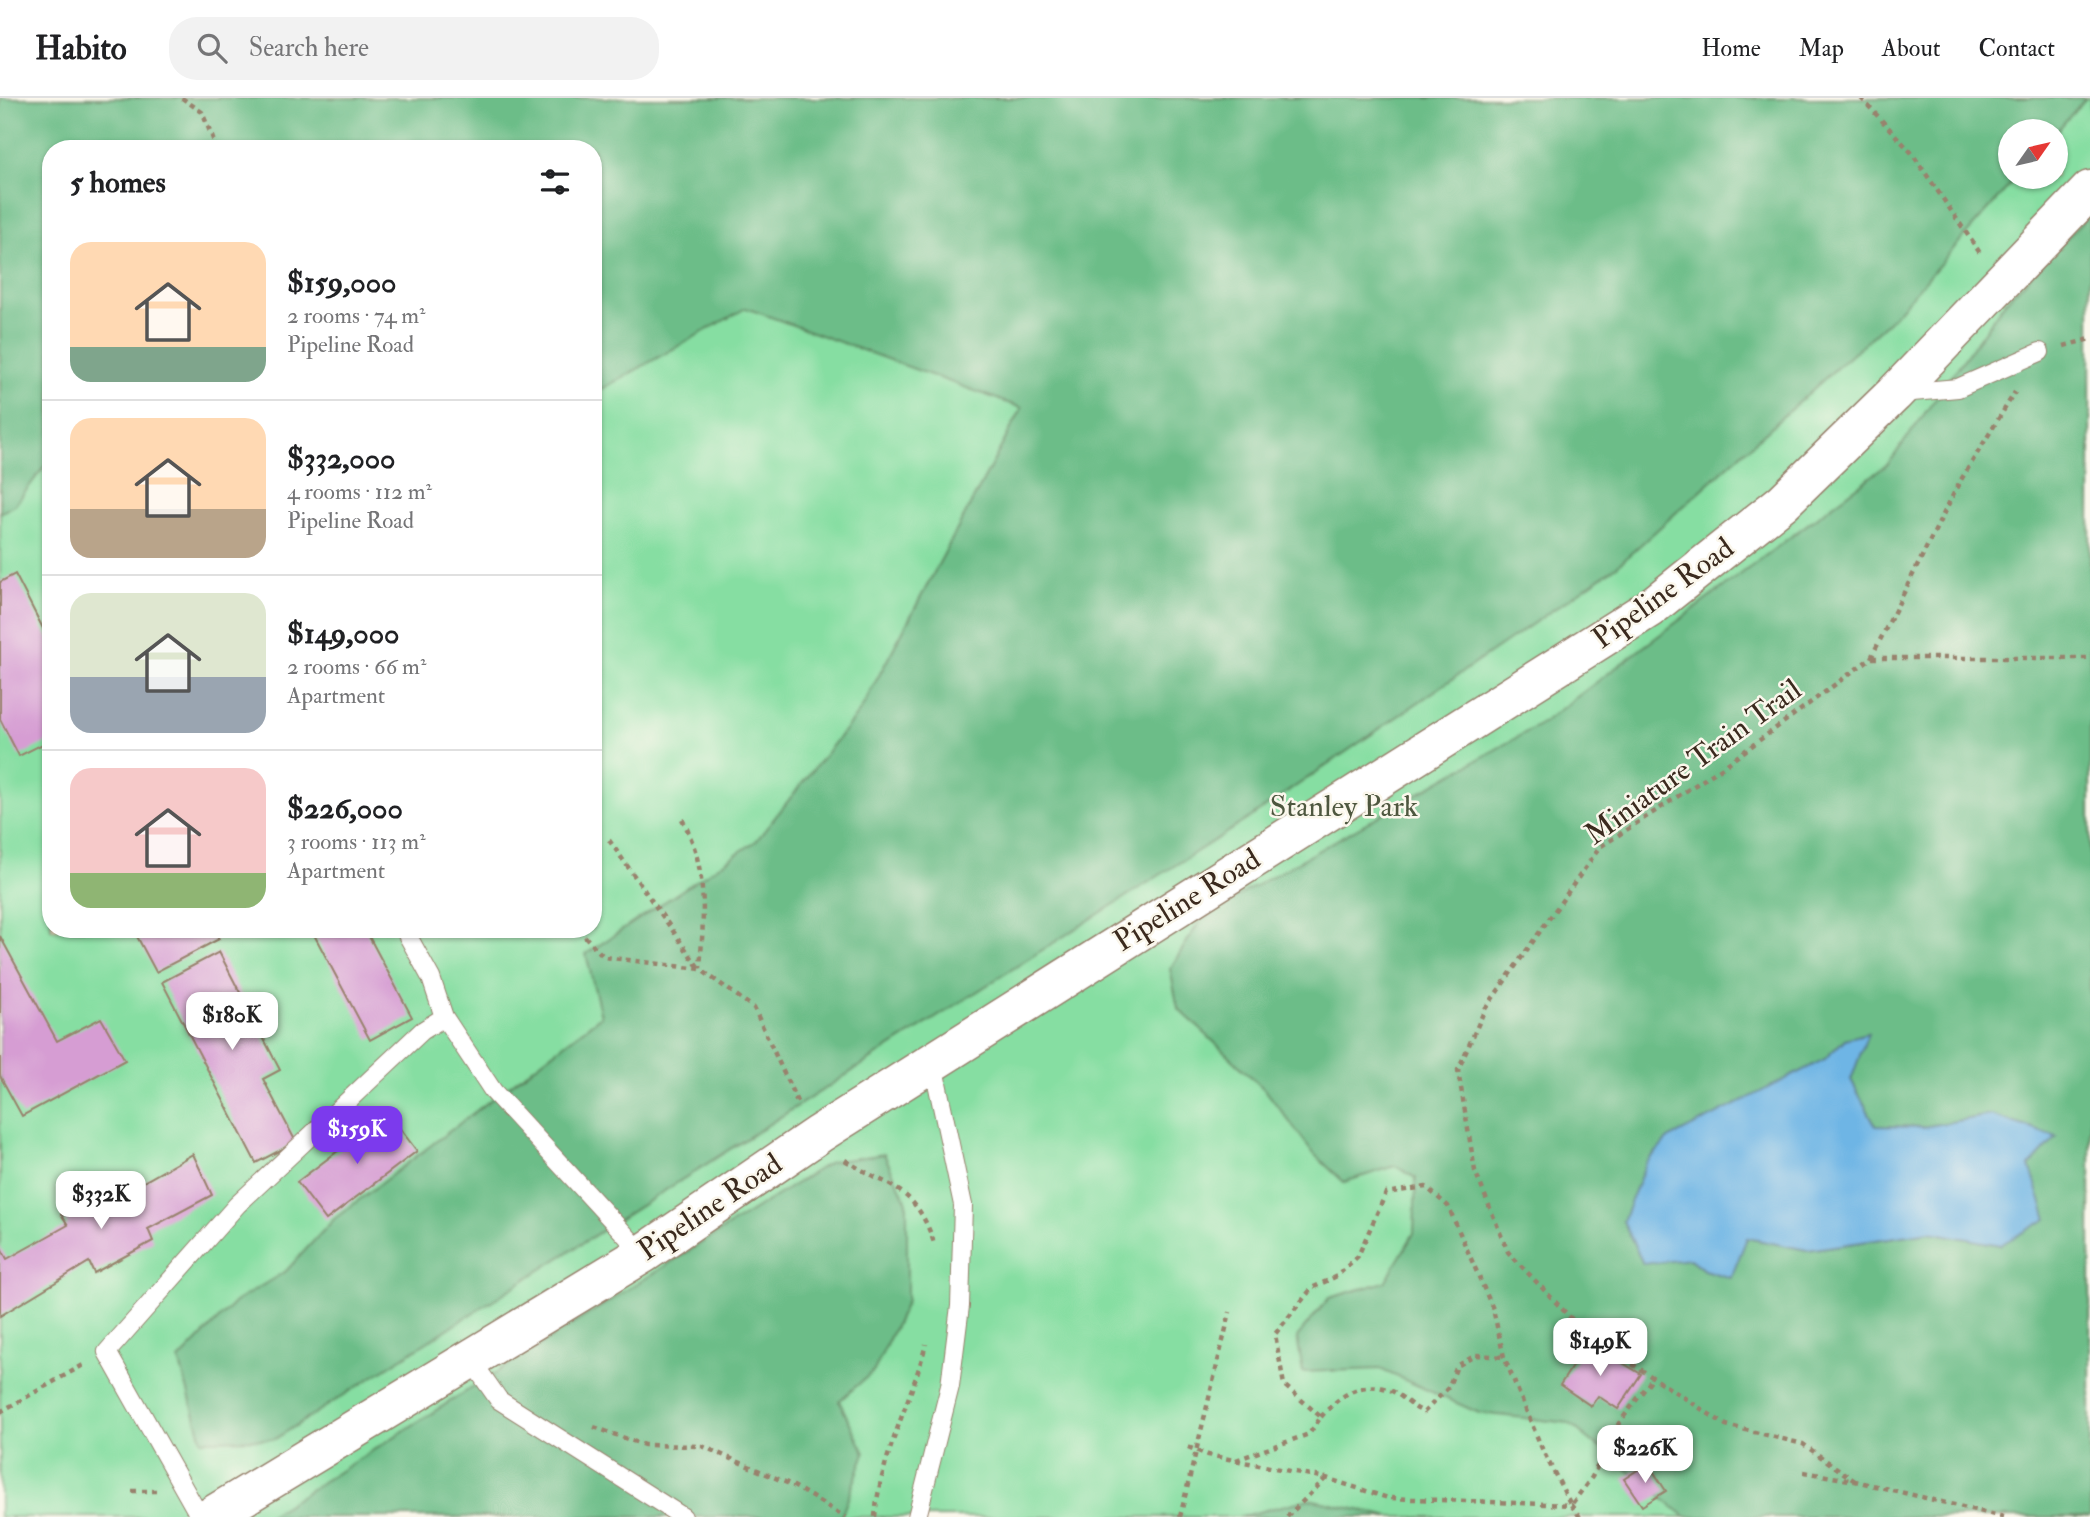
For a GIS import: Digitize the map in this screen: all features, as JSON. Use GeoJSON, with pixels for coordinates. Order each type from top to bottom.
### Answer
{"type":"FeatureCollection","features":[{"type":"Feature","properties":{"kind":"street","name":"Pipeline Road"},"geometry":{"type":"LineString","coordinates":[[210,1517],[643,1254],[819,1134],[1650,608],[1783,502],[1894,394],[2090,190]]}},
{"type":"Feature","properties":{"kind":"lane"},"geometry":{"type":"LineString","coordinates":[[1894,394],[1958,387],[2040,352]]}},
{"type":"Feature","properties":{"kind":"lane"},"geometry":{"type":"LineString","coordinates":[[409,938],[432,978],[444,1017],[493,1091],[643,1254]]}},
{"type":"Feature","properties":{"kind":"lane"},"geometry":{"type":"LineString","coordinates":[[200,1517],[107,1352],[237,1205],[422,1031],[444,1017]]}},
{"type":"Feature","properties":{"kind":"lane"},"geometry":{"type":"LineString","coordinates":[[917,1517],[950,1386],[961,1280],[964,1205],[933,1064]]}},
{"type":"Feature","properties":{"kind":"lane"},"geometry":{"type":"LineString","coordinates":[[471,1360],[499,1400],[683,1517]]}},
{"type":"Feature","properties":{"kind":"path"},"geometry":{"type":"LineString","coordinates":[[182,98],[202,112],[213,140]]}},
{"type":"Feature","properties":{"kind":"path"},"geometry":{"type":"LineString","coordinates":[[1861,98],[1911,152],[1981,254],[2008,275]]}},
{"type":"Feature","properties":{"kind":"path"},"geometry":{"type":"LineString","coordinates":[[2040,352],[2090,339]]}},
{"type":"Feature","properties":{"kind":"path","name":"Miniature Train Trail"},"geometry":{"type":"LineString","coordinates":[[1855,1480],[1803,1444],[1726,1425],[1586,1334],[1508,1252],[1475,1171],[1458,1070],[1485,1009],[1600,847],[1723,766],[1871,658],[1959,483],[2040,352]]}},
{"type":"Feature","properties":{"kind":"path"},"geometry":{"type":"LineString","coordinates":[[1871,658],[2090,658]]}},
{"type":"Feature","properties":{"kind":"path"},"geometry":{"type":"LineString","coordinates":[[682,819],[696,845],[705,905],[700,969]]}},
{"type":"Feature","properties":{"kind":"path"},"geometry":{"type":"LineString","coordinates":[[609,841],[700,969],[754,1008],[800,1109]]}},
{"type":"Feature","properties":{"kind":"path"},"geometry":{"type":"LineString","coordinates":[[586,938],[604,957],[700,969]]}},
{"type":"Feature","properties":{"kind":"path"},"geometry":{"type":"LineString","coordinates":[[835,1154],[901,1188],[927,1220],[935,1245]]}},
{"type":"Feature","properties":{"kind":"path"},"geometry":{"type":"LineString","coordinates":[[1321,1417],[1284,1385],[1275,1334],[1312,1288],[1337,1276],[1358,1256],[1386,1193],[1426,1187],[1448,1206],[1493,1309],[1504,1357],[1543,1451],[1580,1517]]}},
{"type":"Feature","properties":{"kind":"path"},"geometry":{"type":"LineString","coordinates":[[1180,1517],[1191,1448],[1230,1312]]}},
{"type":"Feature","properties":{"kind":"path"},"geometry":{"type":"LineString","coordinates":[[875,1517],[877,1489],[916,1382],[928,1331]]}},
{"type":"Feature","properties":{"kind":"path"},"geometry":{"type":"LineString","coordinates":[[0,1412],[107,1352]]}},
{"type":"Feature","properties":{"kind":"path"},"geometry":{"type":"LineString","coordinates":[[1236,1460],[1309,1434],[1337,1399],[1363,1386],[1392,1391],[1413,1408],[1424,1412],[1448,1388],[1457,1366],[1476,1355],[1504,1357]]}},
{"type":"Feature","properties":{"kind":"path"},"geometry":{"type":"LineString","coordinates":[[1571,1505],[1592,1477],[1619,1423],[1653,1378]]}},
{"type":"Feature","properties":{"kind":"path"},"geometry":{"type":"LineString","coordinates":[[588,1424],[644,1445],[702,1446],[792,1485],[845,1517]]}},
{"type":"Feature","properties":{"kind":"path"},"geometry":{"type":"LineString","coordinates":[[1191,1448],[1326,1478],[1388,1498],[1571,1505]]}},
{"type":"Feature","properties":{"kind":"path","name":"Miniature Train Trail"},"geometry":{"type":"LineString","coordinates":[[1804,1472],[1855,1480],[2004,1517]]}},
{"type":"Feature","properties":{"kind":"path"},"geometry":{"type":"LineString","coordinates":[[1287,1517],[1326,1478]]}},
{"type":"Feature","properties":{"kind":"path"},"geometry":{"type":"LineString","coordinates":[[132,1491],[156,1491]]}},
{"type":"Feature","properties":{"kind":"green space","name":"Stanley Park"},"geometry":{"type":"Polygon","coordinates":[[[0,98],[2090,98],[2090,1517],[0,1517],[0,98]]]}},
{"type":"Feature","properties":{"kind":"green space"},"geometry":{"type":"Polygon","coordinates":[[[0,98],[2086,98],[2067,119],[1998,119],[1998,189],[2006,189],[1893,317],[1617,566],[1251,817],[275,1439],[202,1440],[179,1360],[235,1302],[286,1271],[334,1219],[601,1016],[586,954],[756,841],[860,711],[1022,408],[746,308],[602,389],[602,140],[42,140],[42,470],[15,505],[0,513],[0,98]]]}},
{"type":"Feature","properties":{"kind":"green space"},"geometry":{"type":"Polygon","coordinates":[[[2090,214],[2090,1517],[1686,1517],[1569,1423],[1479,1413],[1380,1369],[1303,1372],[1297,1337],[1329,1298],[1385,1282],[1414,1233],[1416,1178],[1395,1166],[1344,1182],[1315,1155],[1266,1091],[1178,1008],[1170,969],[1203,916],[1542,723],[1889,463],[2005,302],[2090,214]],[[1867,1033],[1845,1039],[1825,1059],[1623,1221],[1643,1263],[1690,1259],[1704,1270],[1747,1238],[1807,1250],[1930,1232],[2000,1245],[1991,1115],[1923,1127],[1876,1126],[1851,1080],[1867,1033]]]}},
{"type":"Feature","properties":{"kind":"green space"},"geometry":{"type":"Polygon","coordinates":[[[884,1154],[907,1202],[907,1301],[874,1371],[839,1401],[865,1453],[841,1517],[267,1517],[830,1162],[884,1154]]]}},
{"type":"Feature","properties":{"kind":"green space"},"geometry":{"type":"Polygon","coordinates":[[[1309,1499],[1391,1517],[1239,1517],[1309,1499]]]}},
{"type":"Feature","properties":{"kind":"water"},"geometry":{"type":"Polygon","coordinates":[[[1868,1033],[1851,1080],[1876,1126],[1923,1127],[1991,1115],[2057,1137],[2030,1166],[2047,1219],[2000,1245],[1930,1232],[1807,1250],[1747,1238],[1731,1278],[1704,1270],[1690,1259],[1643,1264],[1623,1221],[1646,1163],[1668,1139],[1825,1059],[1845,1039],[1868,1033]]]}},
{"type":"Feature","properties":{"kind":"building"},"geometry":{"type":"Polygon","coordinates":[[[15,574],[42,626],[42,744],[19,756],[0,719],[0,582],[15,574]]]}},
{"type":"Feature","properties":{"kind":"building"},"geometry":{"type":"Polygon","coordinates":[[[0,936],[57,1041],[101,1018],[125,1060],[22,1116],[0,1076],[0,936]]]}},
{"type":"Feature","properties":{"kind":"building"},"geometry":{"type":"Polygon","coordinates":[[[138,938],[218,938],[219,939],[156,972],[138,938]]]}},
{"type":"Feature","properties":{"kind":"building"},"geometry":{"type":"Polygon","coordinates":[[[316,938],[370,938],[412,1017],[370,1040],[316,938]]]}},
{"type":"Feature","properties":{"kind":"building"},"geometry":{"type":"Polygon","coordinates":[[[219,952],[280,1070],[263,1079],[296,1142],[256,1163],[162,982],[219,952]]]}},
{"type":"Feature","properties":{"kind":"building"},"geometry":{"type":"Polygon","coordinates":[[[388,1113],[417,1151],[326,1220],[297,1182],[388,1113]]]}},
{"type":"Feature","properties":{"kind":"building"},"geometry":{"type":"Polygon","coordinates":[[[193,1154],[212,1195],[148,1229],[153,1241],[94,1273],[89,1262],[0,1316],[0,1246],[7,1259],[68,1225],[61,1214],[119,1180],[124,1193],[193,1154]]]}},
{"type":"Feature","properties":{"kind":"building"},"geometry":{"type":"Polygon","coordinates":[[[1588,1342],[1641,1374],[1618,1409],[1598,1396],[1591,1406],[1560,1385],[1588,1342]]]}},
{"type":"Feature","properties":{"kind":"building"},"geometry":{"type":"Polygon","coordinates":[[[1648,1463],[1666,1491],[1642,1506],[1624,1479],[1648,1463]]]}}]}
